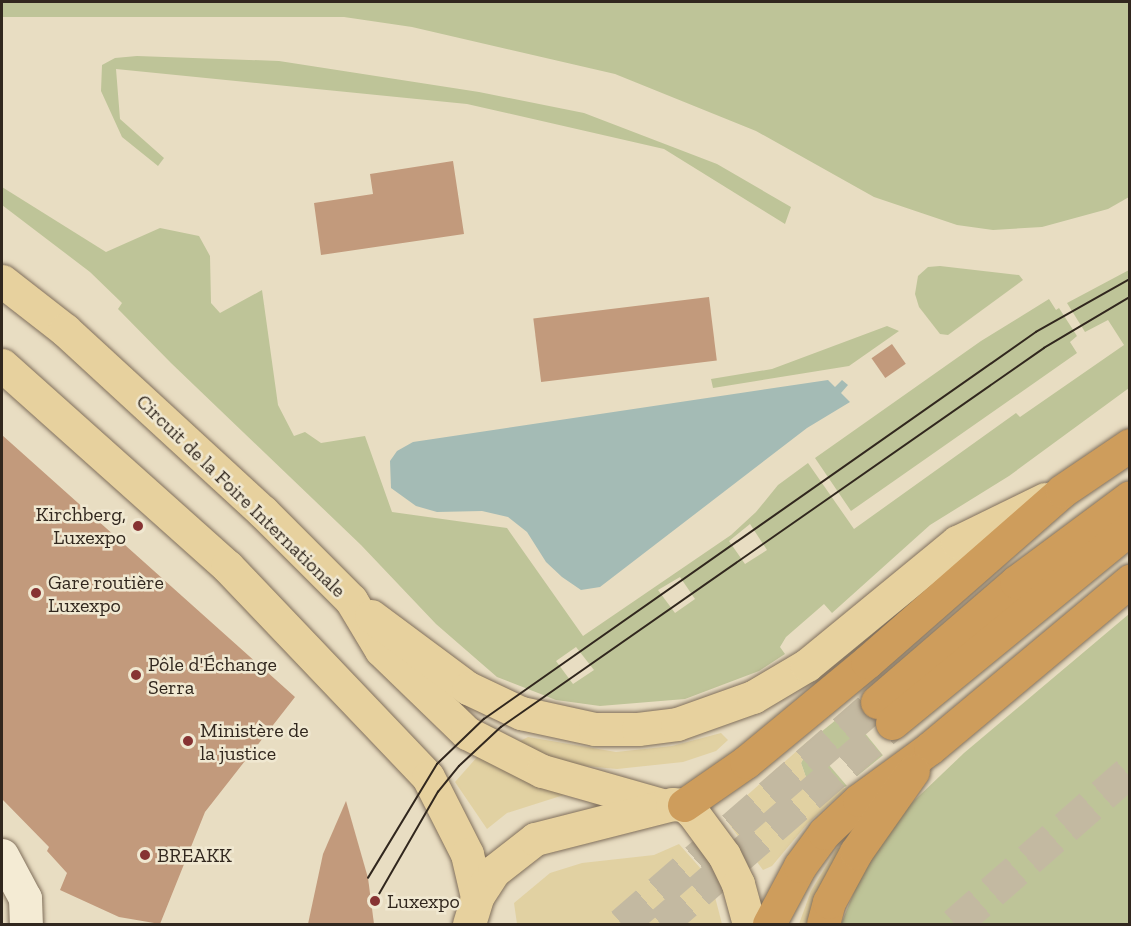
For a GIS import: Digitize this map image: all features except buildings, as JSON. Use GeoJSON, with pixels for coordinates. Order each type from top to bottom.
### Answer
{"type":"FeatureCollection","features":[{"type":"Feature","properties":{"kind":"highway"},"geometry":{"type":"LineString","coordinates":[[673,805],[746,762],[867,662],[1062,491],[1130,445]]}},
{"type":"Feature","properties":{"kind":"highway"},"geometry":{"type":"LineString","coordinates":[[1130,497],[1017,582],[885,712],[1130,528]]}},
{"type":"Feature","properties":{"kind":"highway"},"geometry":{"type":"LineString","coordinates":[[770,924],[800,866],[824,833],[859,800],[930,748],[1130,581]]}},
{"type":"Feature","properties":{"kind":"highway"},"geometry":{"type":"LineString","coordinates":[[823,924],[829,902],[856,852],[930,748]]}},
{"type":"Feature","properties":{"kind":"main road","name":"Circuit de la Foire Internationale"},"geometry":{"type":"LineString","coordinates":[[2,281],[65,330],[198,451],[351,600],[381,650],[467,733],[542,771],[673,805]]}},
{"type":"Feature","properties":{"kind":"main road"},"geometry":{"type":"LineString","coordinates":[[2,365],[227,566],[428,777],[467,854],[473,911]]}},
{"type":"Feature","properties":{"kind":"main road"},"geometry":{"type":"LineString","coordinates":[[351,600],[468,688],[521,713],[596,729],[638,729],[677,724],[753,697],[807,665],[957,542],[1062,491]]}},
{"type":"Feature","properties":{"kind":"main road"},"geometry":{"type":"LineString","coordinates":[[473,911],[494,871],[535,839],[673,805],[724,855],[738,884],[749,924]]}},
{"type":"Feature","properties":{"kind":"street"},"geometry":{"type":"LineString","coordinates":[[2,855],[26,898],[26,924]]}},
{"type":"Feature","properties":{"kind":"green space"},"geometry":{"type":"Polygon","coordinates":[[[2,2],[1129,2],[1129,197],[1108,209],[1042,227],[993,230],[957,225],[874,197],[756,131],[615,74],[412,27],[344,17],[2,17],[2,2]]]}},
{"type":"Feature","properties":{"kind":"green space"},"geometry":{"type":"Polygon","coordinates":[[[137,56],[279,61],[479,92],[584,113],[717,164],[791,207],[785,224],[664,149],[467,104],[116,69],[120,119],[164,158],[158,166],[122,137],[101,91],[102,65],[115,58],[137,56]]]}},
{"type":"Feature","properties":{"kind":"green space"},"geometry":{"type":"Polygon","coordinates":[[[2,187],[106,252],[160,228],[199,236],[210,256],[211,303],[220,313],[262,290],[278,405],[294,436],[305,432],[321,443],[365,436],[392,512],[507,528],[583,636],[731,535],[756,512],[778,485],[808,463],[854,529],[1016,413],[1020,417],[1124,345],[1108,320],[1085,332],[1067,303],[1129,270],[1129,388],[1009,476],[930,525],[832,613],[824,604],[786,637],[780,647],[785,654],[759,671],[685,699],[600,706],[556,700],[497,677],[436,624],[361,545],[171,363],[118,309],[122,303],[90,272],[2,205],[2,187]],[[750,524],[729,541],[745,564],[767,550],[750,524]],[[680,577],[658,590],[675,613],[695,599],[680,577]],[[576,647],[556,661],[573,684],[594,670],[576,647]]]}},
{"type":"Feature","properties":{"kind":"green space"},"geometry":{"type":"Polygon","coordinates":[[[940,266],[1019,275],[1023,280],[948,335],[940,334],[919,307],[915,294],[918,276],[928,267],[940,266]]]}},
{"type":"Feature","properties":{"kind":"green space"},"geometry":{"type":"Polygon","coordinates":[[[1049,299],[1056,310],[1059,308],[1077,336],[1070,342],[1077,353],[851,511],[815,458],[981,341],[1049,299]]]}},
{"type":"Feature","properties":{"kind":"green space"},"geometry":{"type":"Polygon","coordinates":[[[887,326],[899,331],[849,366],[713,388],[711,379],[772,369],[887,326]]]}},
{"type":"Feature","properties":{"kind":"green space"},"geometry":{"type":"Polygon","coordinates":[[[1129,614],[1129,924],[841,924],[863,870],[897,817],[964,753],[1129,614]]]}},
{"type":"Feature","properties":{"kind":"green space"},"geometry":{"type":"Polygon","coordinates":[[[847,711],[883,755],[857,776],[821,732],[847,711]]]}},
{"type":"Feature","properties":{"kind":"green space"},"geometry":{"type":"Polygon","coordinates":[[[811,744],[847,786],[827,793],[808,783],[801,763],[811,744]]]}},
{"type":"Feature","properties":{"kind":"sand"},"geometry":{"type":"Polygon","coordinates":[[[721,733],[728,740],[716,751],[683,762],[617,769],[575,765],[539,756],[518,742],[528,737],[616,752],[672,746],[721,733]]]}},
{"type":"Feature","properties":{"kind":"sand"},"geometry":{"type":"Polygon","coordinates":[[[808,741],[811,744],[801,763],[808,783],[827,793],[848,787],[808,823],[772,866],[763,870],[729,824],[726,814],[808,741]]]}},
{"type":"Feature","properties":{"kind":"sand"},"geometry":{"type":"Polygon","coordinates":[[[478,756],[538,786],[570,793],[507,813],[487,829],[455,782],[478,756]]]}},
{"type":"Feature","properties":{"kind":"sand"},"geometry":{"type":"Polygon","coordinates":[[[679,844],[702,870],[714,893],[722,924],[517,924],[514,903],[550,873],[582,863],[654,855],[679,844]]]}},
{"type":"Feature","properties":{"kind":"sand"},"geometry":{"type":"Polygon","coordinates":[[[837,848],[841,849],[810,924],[799,924],[811,891],[837,848]]]}},
{"type":"Feature","properties":{"kind":"water"},"geometry":{"type":"Polygon","coordinates":[[[828,380],[835,387],[842,380],[848,385],[841,393],[850,402],[807,428],[600,587],[581,590],[562,577],[546,562],[527,532],[508,517],[482,511],[437,512],[416,506],[391,488],[390,461],[397,451],[413,442],[828,380]]]}},
{"type":"Feature","properties":{"kind":"tunnel"},"geometry":{"type":"LineString","coordinates":[[622,924],[877,702]]}},
{"type":"Feature","properties":{"kind":"tunnel"},"geometry":{"type":"LineString","coordinates":[[661,924],[892,723]]}},
{"type":"Feature","properties":{"kind":"tunnel"},"geometry":{"type":"LineString","coordinates":[[955,924],[1130,771]]}},
{"type":"Feature","properties":{"kind":"tram line"},"geometry":{"type":"LineString","coordinates":[[368,878],[437,764],[484,719],[1036,332],[1130,279]]}},
{"type":"Feature","properties":{"kind":"tram line"},"geometry":{"type":"LineString","coordinates":[[375,901],[438,792],[459,766],[501,727],[1044,348],[1130,297]]}},
{"type":"Feature","properties":{"kind":"place","name":"Kirchberg, Luxexpo"},"geometry":{"type":"Point","coordinates":[138,526]}},
{"type":"Feature","properties":{"kind":"place","name":"Gare routière Luxexpo"},"geometry":{"type":"Point","coordinates":[36,593]}},
{"type":"Feature","properties":{"kind":"place","name":"Pôle d'Échange Serra"},"geometry":{"type":"Point","coordinates":[136,675]}},
{"type":"Feature","properties":{"kind":"place","name":"Ministère de la justice"},"geometry":{"type":"Point","coordinates":[188,741]}},
{"type":"Feature","properties":{"kind":"place","name":"BREAKK"},"geometry":{"type":"Point","coordinates":[145,855]}},
{"type":"Feature","properties":{"kind":"place","name":"Luxexpo"},"geometry":{"type":"Point","coordinates":[375,901]}}]}
